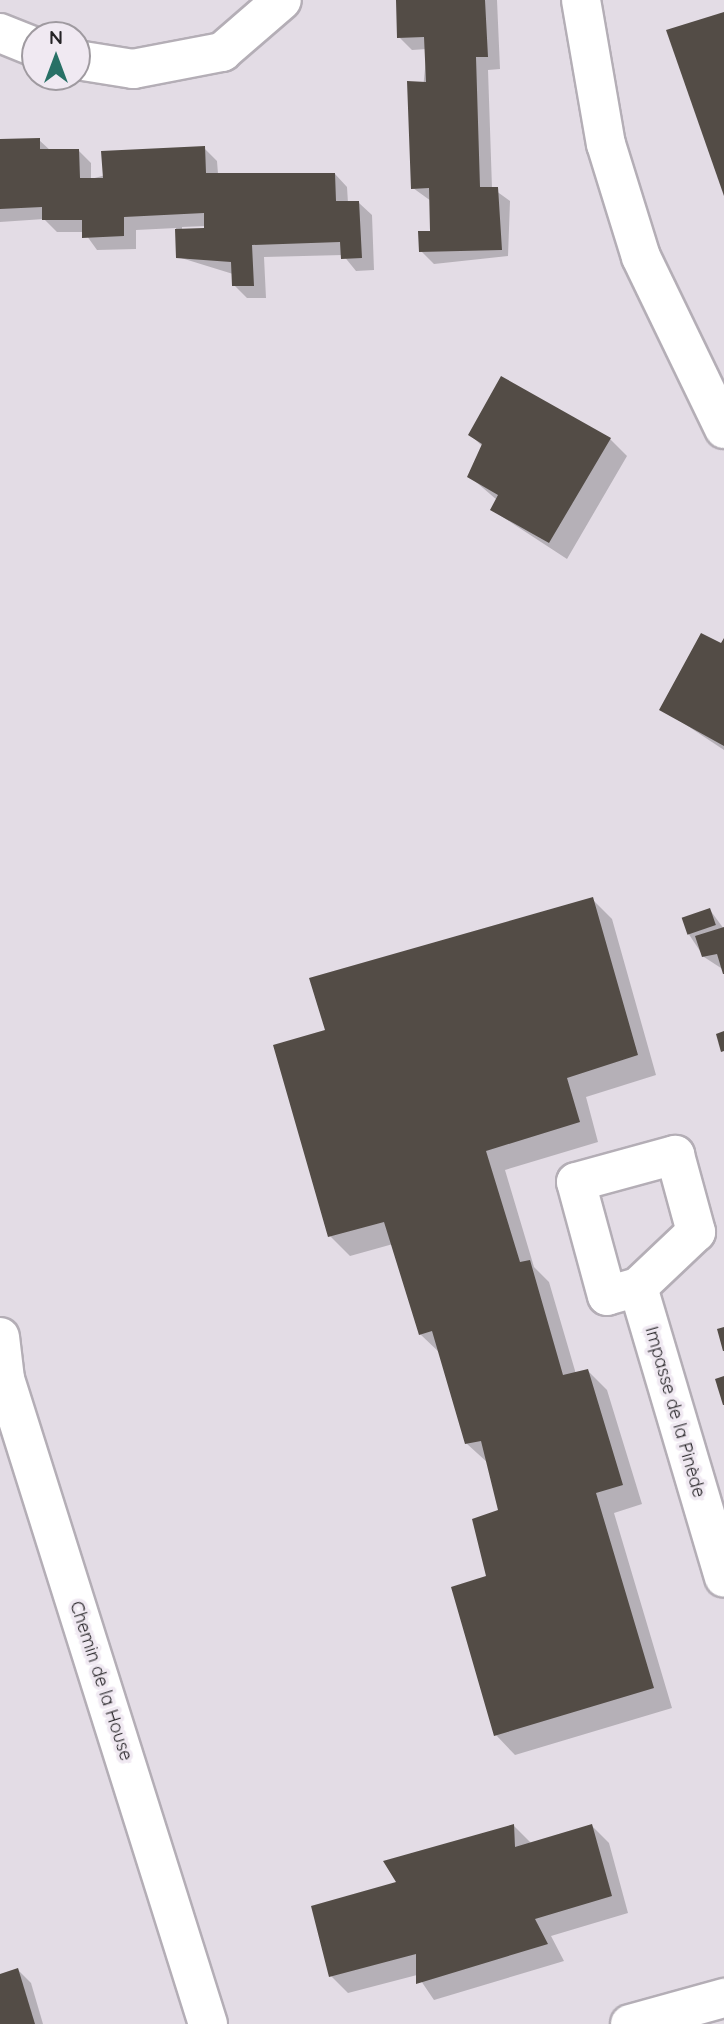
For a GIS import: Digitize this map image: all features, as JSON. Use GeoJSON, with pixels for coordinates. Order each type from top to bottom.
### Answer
{"type":"FeatureCollection","features":[{"type":"Feature","properties":{"kind":"street"},"geometry":{"type":"LineString","coordinates":[[91,62],[133,69],[222,52],[282,0]]}},
{"type":"Feature","properties":{"kind":"street"},"geometry":{"type":"LineString","coordinates":[[581,0],[606,144],[641,257],[724,429]]}},
{"type":"Feature","properties":{"kind":"street"},"geometry":{"type":"LineString","coordinates":[[0,33],[21,41]]}},
{"type":"Feature","properties":{"kind":"street","name":"Impasse de la Pinède"},"geometry":{"type":"LineString","coordinates":[[638,1287],[724,1578]]}},
{"type":"Feature","properties":{"kind":"street","name":"Chemin de la House"},"geometry":{"type":"LineString","coordinates":[[0,1337],[5,1378],[208,2024]]}},
{"type":"Feature","properties":{"kind":"street"},"geometry":{"type":"LineString","coordinates":[[630,2024],[724,1998]]}},
{"type":"Feature","properties":{"kind":"building"},"geometry":{"type":"Polygon","coordinates":[[[396,0],[485,0],[488,57],[476,57],[480,187],[498,187],[502,250],[419,252],[418,231],[430,231],[429,188],[411,189],[407,81],[426,82],[424,37],[397,38],[396,0]]]}},
{"type":"Feature","properties":{"kind":"building"},"geometry":{"type":"Polygon","coordinates":[[[724,12],[724,196],[666,30],[724,12]]]}},
{"type":"Feature","properties":{"kind":"building"},"geometry":{"type":"Polygon","coordinates":[[[40,138],[40,149],[79,149],[80,178],[103,178],[101,151],[205,146],[206,173],[335,173],[336,201],[359,201],[362,258],[341,259],[340,242],[252,245],[254,286],[232,286],[231,262],[176,258],[175,229],[204,228],[204,213],[124,217],[124,236],[82,238],[82,220],[42,220],[42,207],[0,209],[0,139],[40,138]]]}},
{"type":"Feature","properties":{"kind":"building"},"geometry":{"type":"Polygon","coordinates":[[[501,376],[611,438],[549,543],[490,510],[498,495],[467,477],[482,444],[468,435],[501,376]]]}},
{"type":"Feature","properties":{"kind":"building"},"geometry":{"type":"Polygon","coordinates":[[[701,633],[721,643],[724,638],[724,746],[659,710],[701,633]]]}},
{"type":"Feature","properties":{"kind":"building"},"geometry":{"type":"Polygon","coordinates":[[[593,897],[638,1055],[567,1078],[580,1122],[486,1151],[520,1262],[530,1260],[563,1375],[588,1369],[623,1485],[596,1493],[654,1688],[494,1736],[451,1587],[486,1576],[472,1519],[498,1510],[481,1441],[465,1444],[432,1331],[419,1335],[384,1222],[328,1237],[273,1045],[325,1030],[309,978],[593,897]]]}},
{"type":"Feature","properties":{"kind":"building"},"geometry":{"type":"Polygon","coordinates":[[[710,908],[716,925],[687,935],[682,918],[710,908]]]}},
{"type":"Feature","properties":{"kind":"building"},"geometry":{"type":"Polygon","coordinates":[[[724,927],[723,974],[717,954],[702,957],[695,936],[724,927]]]}},
{"type":"Feature","properties":{"kind":"building"},"geometry":{"type":"Polygon","coordinates":[[[724,1031],[724,1051],[721,1052],[716,1034],[724,1031]]]}},
{"type":"Feature","properties":{"kind":"building"},"geometry":{"type":"Polygon","coordinates":[[[724,1327],[724,1351],[723,1351],[717,1329],[724,1327]]]}},
{"type":"Feature","properties":{"kind":"building"},"geometry":{"type":"Polygon","coordinates":[[[724,1376],[724,1405],[723,1405],[715,1379],[724,1376]]]}},
{"type":"Feature","properties":{"kind":"building"},"geometry":{"type":"Polygon","coordinates":[[[514,1824],[515,1847],[592,1824],[612,1896],[535,1919],[548,1944],[416,1984],[416,1954],[329,1977],[311,1906],[396,1882],[383,1861],[514,1824]]]}},
{"type":"Feature","properties":{"kind":"building"},"geometry":{"type":"Polygon","coordinates":[[[18,1968],[35,2024],[0,2024],[0,1974],[18,1968]]]}}]}
